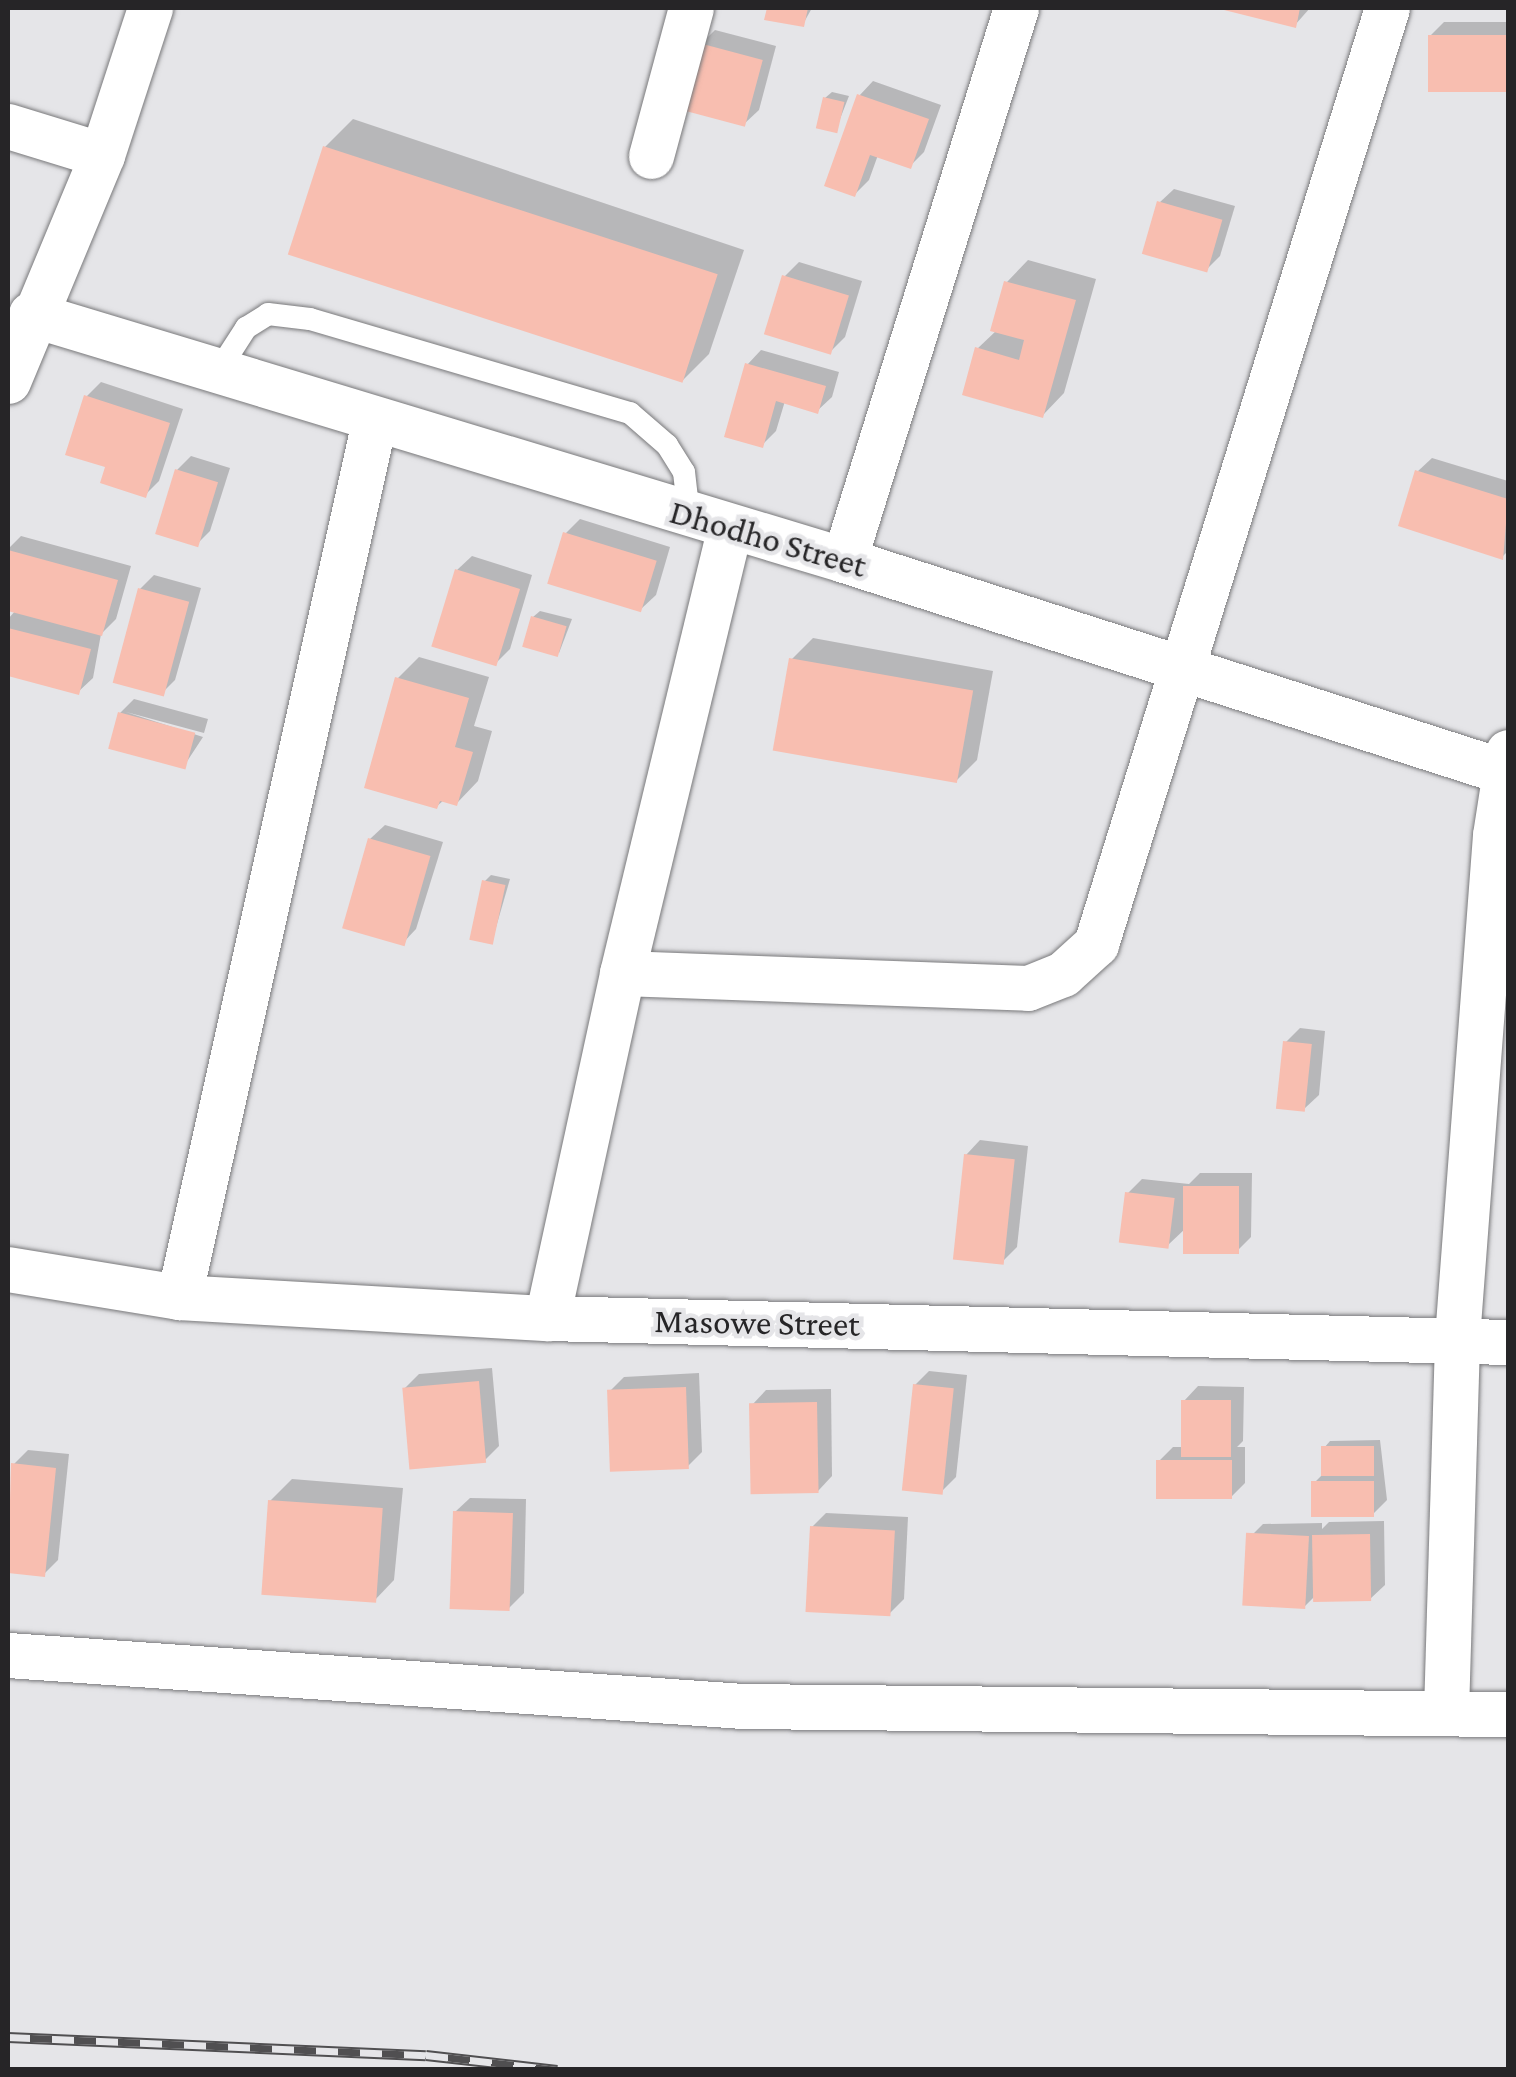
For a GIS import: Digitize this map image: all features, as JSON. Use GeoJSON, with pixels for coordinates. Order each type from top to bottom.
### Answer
{"type":"FeatureCollection","features":[{"type":"Feature","properties":{"kind":"street"},"geometry":{"type":"LineString","coordinates":[[8,381],[31,314],[102,155],[150,8]]}},
{"type":"Feature","properties":{"kind":"street"},"geometry":{"type":"LineString","coordinates":[[651,156],[691,8]]}},
{"type":"Feature","properties":{"kind":"street"},"geometry":{"type":"LineString","coordinates":[[844,560],[1016,8]]}},
{"type":"Feature","properties":{"kind":"street"},"geometry":{"type":"LineString","coordinates":[[622,973],[1028,988],[1063,974],[1096,944],[1178,671],[1388,8]]}},
{"type":"Feature","properties":{"kind":"street"},"geometry":{"type":"LineString","coordinates":[[8,126],[102,155]]}},
{"type":"Feature","properties":{"kind":"street","name":"Dhodho Street"},"geometry":{"type":"LineString","coordinates":[[31,314],[374,422],[844,560],[1178,671],[1506,762]]}},
{"type":"Feature","properties":{"kind":"street"},"geometry":{"type":"LineString","coordinates":[[180,1297],[374,422]]}},
{"type":"Feature","properties":{"kind":"street"},"geometry":{"type":"LineString","coordinates":[[548,1318],[622,973],[710,522]]}},
{"type":"Feature","properties":{"kind":"street"},"geometry":{"type":"LineString","coordinates":[[1446,1712],[1458,1338],[1506,762]]}},
{"type":"Feature","properties":{"kind":"street","name":"Masowe Street"},"geometry":{"type":"LineString","coordinates":[[8,1270],[180,1297],[548,1318],[1508,1342]]}},
{"type":"Feature","properties":{"kind":"street"},"geometry":{"type":"LineString","coordinates":[[8,1655],[742,1706],[1116,1714],[1508,1714]]}},
{"type":"Feature","properties":{"kind":"lane"},"geometry":{"type":"LineString","coordinates":[[217,373],[246,328],[268,314],[310,318],[630,413],[667,445],[710,522]]}},
{"type":"Feature","properties":{"kind":"building"},"geometry":{"type":"Polygon","coordinates":[[[767,8],[808,8],[804,27],[764,20],[767,8]]]}},
{"type":"Feature","properties":{"kind":"building"},"geometry":{"type":"Polygon","coordinates":[[[1216,8],[1300,8],[1296,28],[1216,8]]]}},
{"type":"Feature","properties":{"kind":"building"},"geometry":{"type":"Polygon","coordinates":[[[1428,35],[1508,35],[1508,92],[1428,92],[1428,35]]]}},
{"type":"Feature","properties":{"kind":"building"},"geometry":{"type":"Polygon","coordinates":[[[699,43],[763,60],[745,127],[681,110],[699,43]]]}},
{"type":"Feature","properties":{"kind":"building"},"geometry":{"type":"Polygon","coordinates":[[[857,94],[929,119],[911,169],[870,155],[855,197],[824,186],[857,94]]]}},
{"type":"Feature","properties":{"kind":"building"},"geometry":{"type":"Polygon","coordinates":[[[823,97],[844,102],[837,133],[816,128],[823,97]]]}},
{"type":"Feature","properties":{"kind":"building"},"geometry":{"type":"Polygon","coordinates":[[[323,146],[718,274],[682,383],[288,254],[323,146]]]}},
{"type":"Feature","properties":{"kind":"building"},"geometry":{"type":"Polygon","coordinates":[[[1157,201],[1222,220],[1207,273],[1142,254],[1157,201]]]}},
{"type":"Feature","properties":{"kind":"building"},"geometry":{"type":"Polygon","coordinates":[[[782,275],[849,295],[831,355],[764,334],[782,275]]]}},
{"type":"Feature","properties":{"kind":"building"},"geometry":{"type":"Polygon","coordinates":[[[1004,281],[1076,300],[1043,418],[962,395],[975,347],[1019,360],[1024,340],[990,331],[1004,281]]]}},
{"type":"Feature","properties":{"kind":"building"},"geometry":{"type":"Polygon","coordinates":[[[745,363],[826,386],[818,414],[776,401],[763,448],[724,437],[745,363]]]}},
{"type":"Feature","properties":{"kind":"building"},"geometry":{"type":"Polygon","coordinates":[[[84,395],[170,423],[146,498],[100,483],[105,467],[65,455],[84,395]]]}},
{"type":"Feature","properties":{"kind":"building"},"geometry":{"type":"Polygon","coordinates":[[[175,469],[218,482],[198,547],[155,534],[175,469]]]}},
{"type":"Feature","properties":{"kind":"building"},"geometry":{"type":"Polygon","coordinates":[[[1415,470],[1508,499],[1503,560],[1398,526],[1415,470]]]}},
{"type":"Feature","properties":{"kind":"building"},"geometry":{"type":"Polygon","coordinates":[[[563,532],[657,561],[641,612],[547,584],[563,532]]]}},
{"type":"Feature","properties":{"kind":"building"},"geometry":{"type":"Polygon","coordinates":[[[8,550],[118,580],[102,636],[8,611],[8,550]]]}},
{"type":"Feature","properties":{"kind":"building"},"geometry":{"type":"Polygon","coordinates":[[[455,569],[520,589],[496,666],[431,646],[455,569]]]}},
{"type":"Feature","properties":{"kind":"building"},"geometry":{"type":"Polygon","coordinates":[[[138,588],[189,602],[164,696],[113,683],[138,588]]]}},
{"type":"Feature","properties":{"kind":"building"},"geometry":{"type":"Polygon","coordinates":[[[531,616],[567,626],[558,657],[522,647],[531,616]]]}},
{"type":"Feature","properties":{"kind":"building"},"geometry":{"type":"Polygon","coordinates":[[[8,628],[91,649],[79,695],[8,676],[8,628]]]}},
{"type":"Feature","properties":{"kind":"building"},"geometry":{"type":"Polygon","coordinates":[[[789,658],[973,690],[957,783],[773,751],[789,658]]]}},
{"type":"Feature","properties":{"kind":"building"},"geometry":{"type":"Polygon","coordinates":[[[395,677],[469,698],[455,747],[473,752],[457,806],[440,801],[437,809],[364,788],[395,677]]]}},
{"type":"Feature","properties":{"kind":"building"},"geometry":{"type":"Polygon","coordinates":[[[118,712],[195,733],[185,769],[108,749],[118,712]]]}},
{"type":"Feature","properties":{"kind":"building"},"geometry":{"type":"Polygon","coordinates":[[[368,838],[430,856],[405,946],[342,928],[368,838]]]}},
{"type":"Feature","properties":{"kind":"building"},"geometry":{"type":"Polygon","coordinates":[[[482,880],[505,885],[493,945],[469,940],[482,880]]]}},
{"type":"Feature","properties":{"kind":"building"},"geometry":{"type":"Polygon","coordinates":[[[1283,1041],[1312,1044],[1305,1112],[1276,1109],[1283,1041]]]}},
{"type":"Feature","properties":{"kind":"building"},"geometry":{"type":"Polygon","coordinates":[[[964,1154],[1015,1159],[1004,1265],[953,1259],[964,1154]]]}},
{"type":"Feature","properties":{"kind":"building"},"geometry":{"type":"Polygon","coordinates":[[[1183,1186],[1239,1186],[1239,1254],[1183,1254],[1183,1186]]]}},
{"type":"Feature","properties":{"kind":"building"},"geometry":{"type":"Polygon","coordinates":[[[1125,1192],[1175,1198],[1168,1249],[1119,1243],[1125,1192]]]}},
{"type":"Feature","properties":{"kind":"building"},"geometry":{"type":"Polygon","coordinates":[[[479,1381],[486,1463],[409,1469],[402,1388],[479,1381]]]}},
{"type":"Feature","properties":{"kind":"building"},"geometry":{"type":"Polygon","coordinates":[[[913,1384],[954,1388],[943,1495],[902,1490],[913,1384]]]}},
{"type":"Feature","properties":{"kind":"building"},"geometry":{"type":"Polygon","coordinates":[[[686,1387],[689,1469],[610,1472],[607,1390],[686,1387]]]}},
{"type":"Feature","properties":{"kind":"building"},"geometry":{"type":"Polygon","coordinates":[[[1181,1400],[1231,1400],[1231,1457],[1181,1457],[1181,1400]]]}},
{"type":"Feature","properties":{"kind":"building"},"geometry":{"type":"Polygon","coordinates":[[[817,1402],[819,1493],[751,1494],[749,1403],[817,1402]]]}},
{"type":"Feature","properties":{"kind":"building"},"geometry":{"type":"Polygon","coordinates":[[[1321,1446],[1374,1446],[1374,1476],[1321,1476],[1321,1446]]]}},
{"type":"Feature","properties":{"kind":"building"},"geometry":{"type":"Polygon","coordinates":[[[1156,1460],[1232,1460],[1232,1499],[1156,1499],[1156,1460]]]}},
{"type":"Feature","properties":{"kind":"building"},"geometry":{"type":"Polygon","coordinates":[[[11,1463],[56,1468],[45,1577],[8,1573],[11,1463]]]}},
{"type":"Feature","properties":{"kind":"building"},"geometry":{"type":"Polygon","coordinates":[[[1311,1481],[1374,1481],[1374,1517],[1311,1517],[1311,1481]]]}},
{"type":"Feature","properties":{"kind":"building"},"geometry":{"type":"Polygon","coordinates":[[[268,1500],[383,1508],[376,1603],[261,1595],[268,1500]]]}},
{"type":"Feature","properties":{"kind":"building"},"geometry":{"type":"Polygon","coordinates":[[[453,1511],[513,1513],[510,1611],[450,1609],[453,1511]]]}},
{"type":"Feature","properties":{"kind":"building"},"geometry":{"type":"Polygon","coordinates":[[[810,1526],[895,1530],[890,1616],[805,1612],[810,1526]]]}},
{"type":"Feature","properties":{"kind":"building"},"geometry":{"type":"Polygon","coordinates":[[[1246,1533],[1309,1536],[1305,1609],[1242,1606],[1246,1533]]]}},
{"type":"Feature","properties":{"kind":"building"},"geometry":{"type":"Polygon","coordinates":[[[1370,1534],[1371,1601],[1313,1602],[1312,1535],[1370,1534]]]}},
{"type":"Feature","properties":{"kind":"railway"},"geometry":{"type":"LineString","coordinates":[[8,2037],[426,2055],[557,2070]]}}]}
